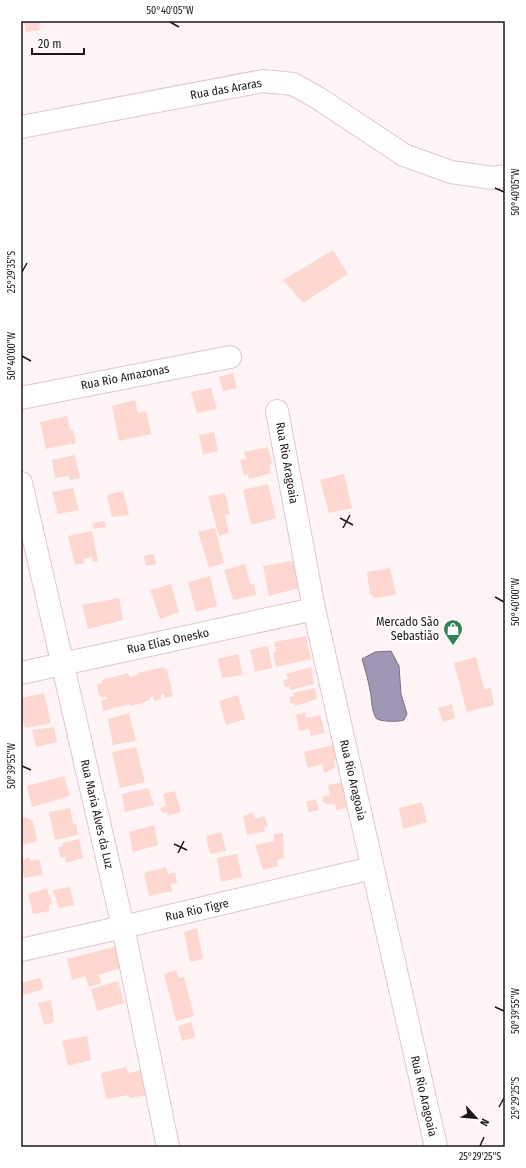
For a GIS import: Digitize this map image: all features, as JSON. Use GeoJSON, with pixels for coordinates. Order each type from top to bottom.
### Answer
{"type":"FeatureCollection","features":[{"type":"Feature","properties":{"kind":"street","name":"Rua das Araras"},"geometry":{"type":"LineString","coordinates":[[21,127],[262,81],[293,84],[318,98],[404,155],[451,172],[493,178],[505,176]]}},
{"type":"Feature","properties":{"kind":"street","name":"Rua Rio Amazonas"},"geometry":{"type":"LineString","coordinates":[[21,398],[230,357]]}},
{"type":"Feature","properties":{"kind":"street","name":"Rua Rio Aragoaia"},"geometry":{"type":"LineString","coordinates":[[278,411],[314,609],[436,1147]]}},
{"type":"Feature","properties":{"kind":"street","name":"Rua Maria Alves da Luz"},"geometry":{"type":"LineString","coordinates":[[21,483],[123,927],[168,1147]]}},
{"type":"Feature","properties":{"kind":"street","name":"Rua Elias Onesko"},"geometry":{"type":"LineString","coordinates":[[21,673],[314,609]]}},
{"type":"Feature","properties":{"kind":"street","name":"Rua Rio Tigre"},"geometry":{"type":"LineString","coordinates":[[21,950],[372,868]]}},
{"type":"Feature","properties":{"kind":"shaded area"},"geometry":{"type":"Polygon","coordinates":[[[391,651],[399,666],[401,694],[407,714],[404,720],[401,721],[385,721],[376,718],[373,711],[369,686],[362,659],[375,652],[391,651]]]}},
{"type":"Feature","properties":{"kind":"building"},"geometry":{"type":"Polygon","coordinates":[[[24,21],[39,21],[40,30],[26,32],[24,21]]]}},
{"type":"Feature","properties":{"kind":"building"},"geometry":{"type":"Polygon","coordinates":[[[333,250],[348,274],[303,303],[283,280],[333,250]]]}},
{"type":"Feature","properties":{"kind":"building"},"geometry":{"type":"Polygon","coordinates":[[[233,373],[237,388],[223,391],[219,377],[233,373]]]}},
{"type":"Feature","properties":{"kind":"building"},"geometry":{"type":"Polygon","coordinates":[[[211,388],[217,409],[197,413],[191,392],[211,388]]]}},
{"type":"Feature","properties":{"kind":"building"},"geometry":{"type":"Polygon","coordinates":[[[135,400],[138,413],[146,411],[151,434],[119,441],[112,406],[135,400]]]}},
{"type":"Feature","properties":{"kind":"building"},"geometry":{"type":"Polygon","coordinates":[[[67,416],[70,431],[73,430],[76,443],[46,449],[40,422],[67,416]]]}},
{"type":"Feature","properties":{"kind":"building"},"geometry":{"type":"Polygon","coordinates":[[[214,432],[218,451],[203,455],[199,435],[214,432]]]}},
{"type":"Feature","properties":{"kind":"building"},"geometry":{"type":"Polygon","coordinates":[[[268,447],[272,464],[269,465],[271,473],[249,479],[248,474],[244,475],[240,460],[246,459],[244,452],[268,447]]]}},
{"type":"Feature","properties":{"kind":"building"},"geometry":{"type":"Polygon","coordinates":[[[75,455],[80,478],[70,480],[69,476],[55,478],[52,460],[75,455]]]}},
{"type":"Feature","properties":{"kind":"building"},"geometry":{"type":"Polygon","coordinates":[[[344,474],[352,508],[329,513],[320,480],[344,474]]]}},
{"type":"Feature","properties":{"kind":"building"},"geometry":{"type":"Polygon","coordinates":[[[268,484],[276,518],[251,525],[243,490],[268,484]]]}},
{"type":"Feature","properties":{"kind":"building"},"geometry":{"type":"Polygon","coordinates":[[[73,488],[79,510],[58,514],[52,492],[73,488]]]}},
{"type":"Feature","properties":{"kind":"building"},"geometry":{"type":"Polygon","coordinates":[[[123,491],[129,515],[112,517],[107,495],[123,491]]]}},
{"type":"Feature","properties":{"kind":"building"},"geometry":{"type":"Polygon","coordinates":[[[225,493],[230,514],[225,515],[229,533],[219,536],[208,496],[225,493]]]}},
{"type":"Feature","properties":{"kind":"building"},"geometry":{"type":"Polygon","coordinates":[[[104,521],[106,527],[94,529],[92,523],[104,521]]]}},
{"type":"Feature","properties":{"kind":"building"},"geometry":{"type":"Polygon","coordinates":[[[215,528],[224,563],[209,568],[198,532],[215,528]]]}},
{"type":"Feature","properties":{"kind":"building"},"geometry":{"type":"Polygon","coordinates":[[[92,531],[98,561],[93,562],[92,557],[84,559],[85,563],[75,565],[68,536],[92,531]]]}},
{"type":"Feature","properties":{"kind":"building"},"geometry":{"type":"Polygon","coordinates":[[[154,554],[156,564],[146,566],[144,556],[154,554]]]}},
{"type":"Feature","properties":{"kind":"building"},"geometry":{"type":"Polygon","coordinates":[[[297,560],[303,587],[269,596],[263,566],[297,560]]]}},
{"type":"Feature","properties":{"kind":"building"},"geometry":{"type":"Polygon","coordinates":[[[245,564],[250,584],[254,584],[256,595],[233,600],[224,570],[245,564]]]}},
{"type":"Feature","properties":{"kind":"building"},"geometry":{"type":"Polygon","coordinates":[[[390,568],[396,595],[374,598],[370,595],[367,572],[390,568]]]}},
{"type":"Feature","properties":{"kind":"building"},"geometry":{"type":"Polygon","coordinates":[[[210,576],[217,606],[196,612],[188,582],[210,576]]]}},
{"type":"Feature","properties":{"kind":"building"},"geometry":{"type":"Polygon","coordinates":[[[171,584],[179,612],[160,619],[150,590],[171,584]]]}},
{"type":"Feature","properties":{"kind":"building"},"geometry":{"type":"Polygon","coordinates":[[[119,598],[123,620],[88,629],[82,605],[119,598]]]}},
{"type":"Feature","properties":{"kind":"building"},"geometry":{"type":"Polygon","coordinates":[[[306,636],[311,659],[276,667],[273,653],[276,652],[274,642],[306,636]]]}},
{"type":"Feature","properties":{"kind":"building"},"geometry":{"type":"Polygon","coordinates":[[[268,646],[272,668],[255,672],[250,650],[268,646]]]}},
{"type":"Feature","properties":{"kind":"building"},"geometry":{"type":"Polygon","coordinates":[[[238,654],[243,675],[222,678],[218,659],[238,654]]]}},
{"type":"Feature","properties":{"kind":"building"},"geometry":{"type":"Polygon","coordinates":[[[476,657],[484,689],[491,688],[494,705],[467,712],[454,663],[476,657]]]}},
{"type":"Feature","properties":{"kind":"building"},"geometry":{"type":"Polygon","coordinates":[[[163,667],[164,669],[167,669],[173,696],[165,698],[164,694],[161,695],[161,699],[154,701],[153,696],[150,697],[150,700],[139,704],[130,706],[130,704],[103,711],[101,700],[107,699],[106,696],[102,698],[98,693],[97,684],[102,683],[102,680],[128,673],[130,677],[138,675],[137,673],[163,667]]]}},
{"type":"Feature","properties":{"kind":"building"},"geometry":{"type":"Polygon","coordinates":[[[311,667],[314,684],[290,690],[289,686],[285,687],[283,680],[288,679],[286,674],[311,667]]]}},
{"type":"Feature","properties":{"kind":"building"},"geometry":{"type":"Polygon","coordinates":[[[315,688],[317,699],[295,706],[294,703],[291,704],[289,697],[294,696],[293,693],[315,688]]]}},
{"type":"Feature","properties":{"kind":"building"},"geometry":{"type":"Polygon","coordinates":[[[44,693],[51,723],[25,728],[21,714],[21,698],[44,693]]]}},
{"type":"Feature","properties":{"kind":"building"},"geometry":{"type":"Polygon","coordinates":[[[238,695],[245,719],[226,725],[219,701],[238,695]]]}},
{"type":"Feature","properties":{"kind":"building"},"geometry":{"type":"Polygon","coordinates":[[[452,704],[455,718],[443,722],[438,708],[452,704]]]}},
{"type":"Feature","properties":{"kind":"building"},"geometry":{"type":"Polygon","coordinates":[[[305,712],[306,718],[320,715],[325,733],[311,736],[309,729],[299,731],[296,715],[305,712]]]}},
{"type":"Feature","properties":{"kind":"building"},"geometry":{"type":"Polygon","coordinates":[[[129,713],[136,741],[113,745],[108,719],[129,713]]]}},
{"type":"Feature","properties":{"kind":"building"},"geometry":{"type":"Polygon","coordinates":[[[54,727],[57,742],[36,747],[32,730],[54,727]]]}},
{"type":"Feature","properties":{"kind":"building"},"geometry":{"type":"Polygon","coordinates":[[[334,745],[336,760],[334,761],[335,768],[324,773],[322,764],[308,768],[304,752],[334,745]]]}},
{"type":"Feature","properties":{"kind":"building"},"geometry":{"type":"Polygon","coordinates":[[[136,747],[145,782],[120,788],[112,752],[136,747]]]}},
{"type":"Feature","properties":{"kind":"building"},"geometry":{"type":"Polygon","coordinates":[[[64,776],[70,796],[32,807],[27,786],[64,776]]]}},
{"type":"Feature","properties":{"kind":"building"},"geometry":{"type":"Polygon","coordinates":[[[343,782],[348,800],[345,800],[346,808],[336,810],[335,804],[332,805],[332,803],[328,805],[323,802],[322,797],[330,795],[328,785],[343,782]]]}},
{"type":"Feature","properties":{"kind":"building"},"geometry":{"type":"Polygon","coordinates":[[[148,788],[154,805],[125,812],[122,794],[148,788]]]}},
{"type":"Feature","properties":{"kind":"building"},"geometry":{"type":"Polygon","coordinates":[[[175,791],[181,812],[168,816],[167,812],[162,813],[160,808],[166,806],[163,794],[175,791]]]}},
{"type":"Feature","properties":{"kind":"building"},"geometry":{"type":"Polygon","coordinates":[[[316,799],[319,810],[309,812],[306,802],[316,799]]]}},
{"type":"Feature","properties":{"kind":"building"},"geometry":{"type":"Polygon","coordinates":[[[422,802],[427,822],[403,829],[399,808],[422,802]]]}},
{"type":"Feature","properties":{"kind":"building"},"geometry":{"type":"Polygon","coordinates":[[[70,808],[73,824],[76,824],[78,835],[55,840],[49,812],[70,808]]]}},
{"type":"Feature","properties":{"kind":"building"},"geometry":{"type":"Polygon","coordinates":[[[253,812],[255,819],[264,816],[268,826],[264,827],[265,831],[247,835],[243,816],[253,812]]]}},
{"type":"Feature","properties":{"kind":"building"},"geometry":{"type":"Polygon","coordinates":[[[25,817],[33,821],[37,841],[21,845],[21,818],[25,817]]]}},
{"type":"Feature","properties":{"kind":"building"},"geometry":{"type":"Polygon","coordinates":[[[154,825],[158,845],[133,852],[129,832],[154,825]]]}},
{"type":"Feature","properties":{"kind":"building"},"geometry":{"type":"Polygon","coordinates":[[[221,832],[226,851],[210,854],[206,836],[221,832]]]}},
{"type":"Feature","properties":{"kind":"building"},"geometry":{"type":"Polygon","coordinates":[[[283,833],[284,858],[277,860],[278,866],[263,870],[255,845],[274,841],[274,834],[283,833]]]}},
{"type":"Feature","properties":{"kind":"building"},"geometry":{"type":"Polygon","coordinates":[[[79,839],[83,858],[66,863],[65,857],[61,858],[58,847],[63,846],[62,843],[79,839]]]}},
{"type":"Feature","properties":{"kind":"building"},"geometry":{"type":"Polygon","coordinates":[[[237,854],[242,877],[221,882],[217,858],[237,854]]]}},
{"type":"Feature","properties":{"kind":"building"},"geometry":{"type":"Polygon","coordinates":[[[29,857],[30,861],[39,859],[43,875],[24,878],[21,860],[29,857]]]}},
{"type":"Feature","properties":{"kind":"building"},"geometry":{"type":"Polygon","coordinates":[[[166,867],[168,874],[175,872],[177,883],[171,884],[172,891],[149,896],[144,873],[166,867]]]}},
{"type":"Feature","properties":{"kind":"building"},"geometry":{"type":"Polygon","coordinates":[[[70,887],[74,905],[59,908],[53,890],[70,887]]]}},
{"type":"Feature","properties":{"kind":"building"},"geometry":{"type":"Polygon","coordinates":[[[47,888],[52,904],[49,905],[49,911],[33,914],[28,894],[47,888]]]}},
{"type":"Feature","properties":{"kind":"building"},"geometry":{"type":"Polygon","coordinates":[[[197,928],[203,959],[190,962],[184,932],[197,928]]]}},
{"type":"Feature","properties":{"kind":"building"},"geometry":{"type":"Polygon","coordinates":[[[117,946],[124,967],[98,975],[102,983],[89,987],[85,976],[72,980],[67,959],[117,946]]]}},
{"type":"Feature","properties":{"kind":"building"},"geometry":{"type":"Polygon","coordinates":[[[176,970],[179,978],[184,977],[194,1016],[176,1021],[164,974],[176,970]]]}},
{"type":"Feature","properties":{"kind":"building"},"geometry":{"type":"Polygon","coordinates":[[[40,978],[44,989],[23,995],[21,983],[40,978]]]}},
{"type":"Feature","properties":{"kind":"building"},"geometry":{"type":"Polygon","coordinates":[[[118,981],[124,1003],[97,1011],[91,989],[118,981]]]}},
{"type":"Feature","properties":{"kind":"building"},"geometry":{"type":"Polygon","coordinates":[[[51,1000],[54,1022],[44,1025],[38,1003],[51,1000]]]}},
{"type":"Feature","properties":{"kind":"building"},"geometry":{"type":"Polygon","coordinates":[[[191,1022],[196,1037],[182,1041],[178,1026],[191,1022]]]}},
{"type":"Feature","properties":{"kind":"building"},"geometry":{"type":"Polygon","coordinates":[[[87,1036],[91,1060],[68,1066],[62,1041],[87,1036]]]}},
{"type":"Feature","properties":{"kind":"building"},"geometry":{"type":"Polygon","coordinates":[[[126,1067],[128,1073],[142,1070],[146,1095],[130,1098],[129,1095],[106,1099],[101,1073],[126,1067]]]}},
{"type":"Feature","properties":{"kind":"place","name":"Mercado São Sebastião"},"geometry":{"type":"Point","coordinates":[453,646]}}]}
